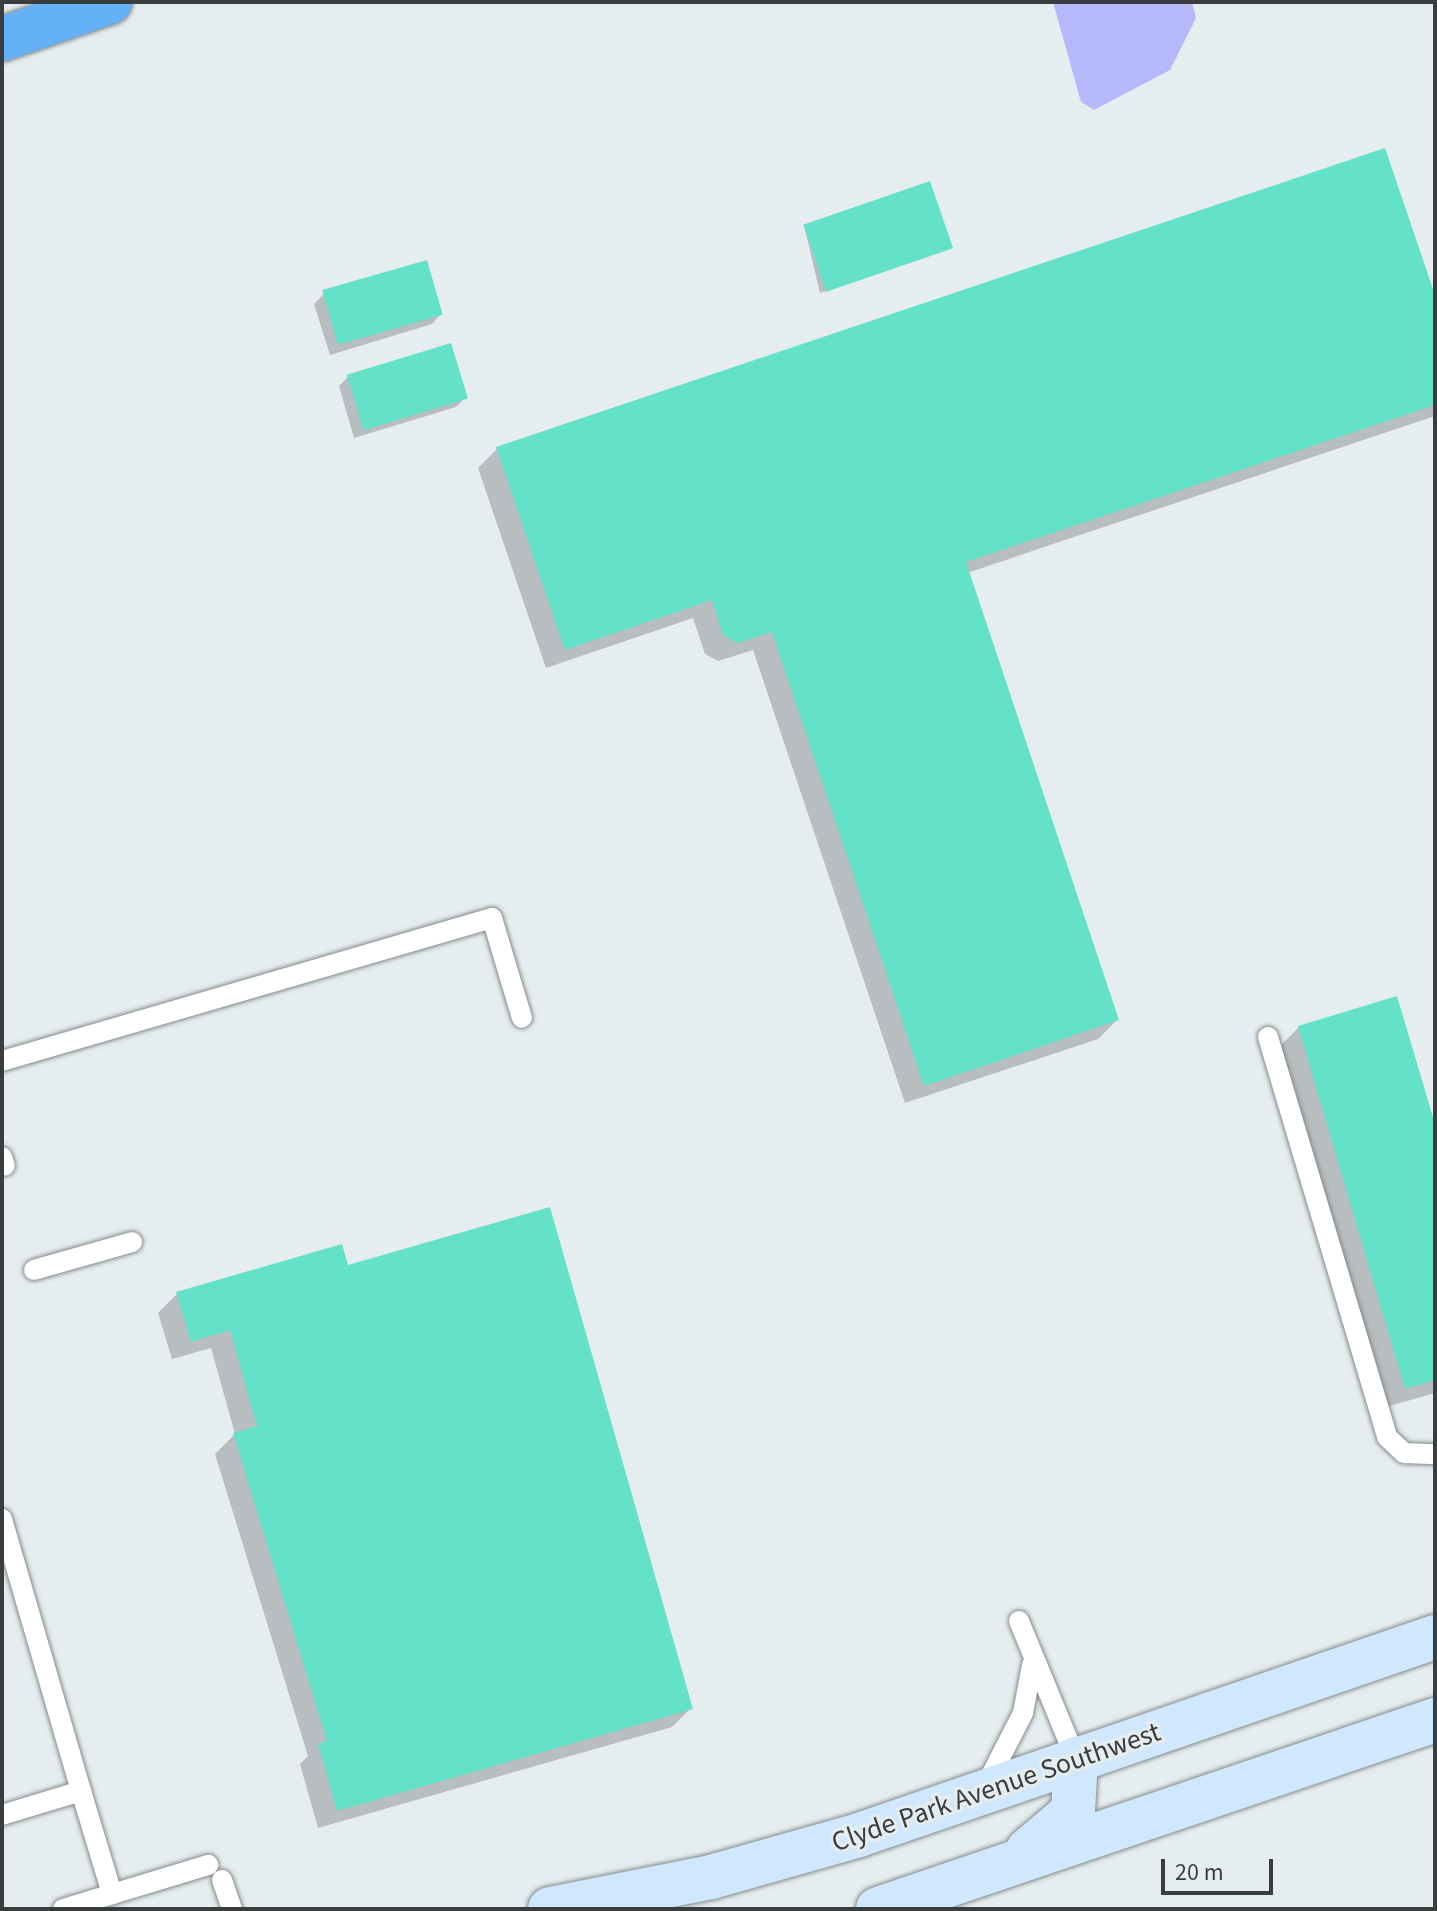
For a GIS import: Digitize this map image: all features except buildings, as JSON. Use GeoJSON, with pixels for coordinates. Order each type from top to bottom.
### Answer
{"type":"FeatureCollection","features":[{"type":"Feature","properties":{"kind":"highway"},"geometry":{"type":"LineString","coordinates":[[2,39],[110,2]]}},
{"type":"Feature","properties":{"kind":"main road","name":"Clyde Park Avenue Southwest"},"geometry":{"type":"LineString","coordinates":[[550,1909],[789,1857],[1435,1637]]}},
{"type":"Feature","properties":{"kind":"main road"},"geometry":{"type":"LineString","coordinates":[[878,1909],[1435,1720]]}},
{"type":"Feature","properties":{"kind":"main road"},"geometry":{"type":"LineString","coordinates":[[1007,1866],[1073,1812],[1076,1759]]}},
{"type":"Feature","properties":{"kind":"lane"},"geometry":{"type":"LineString","coordinates":[[2,1061],[492,918],[522,1018]]}},
{"type":"Feature","properties":{"kind":"lane"},"geometry":{"type":"LineString","coordinates":[[1268,1037],[1387,1437],[1404,1453],[1435,1454]]}},
{"type":"Feature","properties":{"kind":"lane"},"geometry":{"type":"LineString","coordinates":[[34,1270],[132,1242]]}},
{"type":"Feature","properties":{"kind":"lane"},"geometry":{"type":"LineString","coordinates":[[2,1519],[112,1894]]}},
{"type":"Feature","properties":{"kind":"lane"},"geometry":{"type":"LineString","coordinates":[[1019,1621],[1032,1665],[1061,1711],[1076,1759]]}},
{"type":"Feature","properties":{"kind":"lane"},"geometry":{"type":"LineString","coordinates":[[982,1792],[1013,1739],[1032,1665]]}},
{"type":"Feature","properties":{"kind":"lane"},"geometry":{"type":"LineString","coordinates":[[2,1815],[81,1791]]}},
{"type":"Feature","properties":{"kind":"lane"},"geometry":{"type":"LineString","coordinates":[[63,1909],[112,1894],[215,1873],[231,1908]]}},
{"type":"Feature","properties":{"kind":"water"},"geometry":{"type":"Polygon","coordinates":[[[1053,2],[1192,2],[1196,18],[1170,70],[1094,110],[1081,102],[1053,2]]]}}]}
